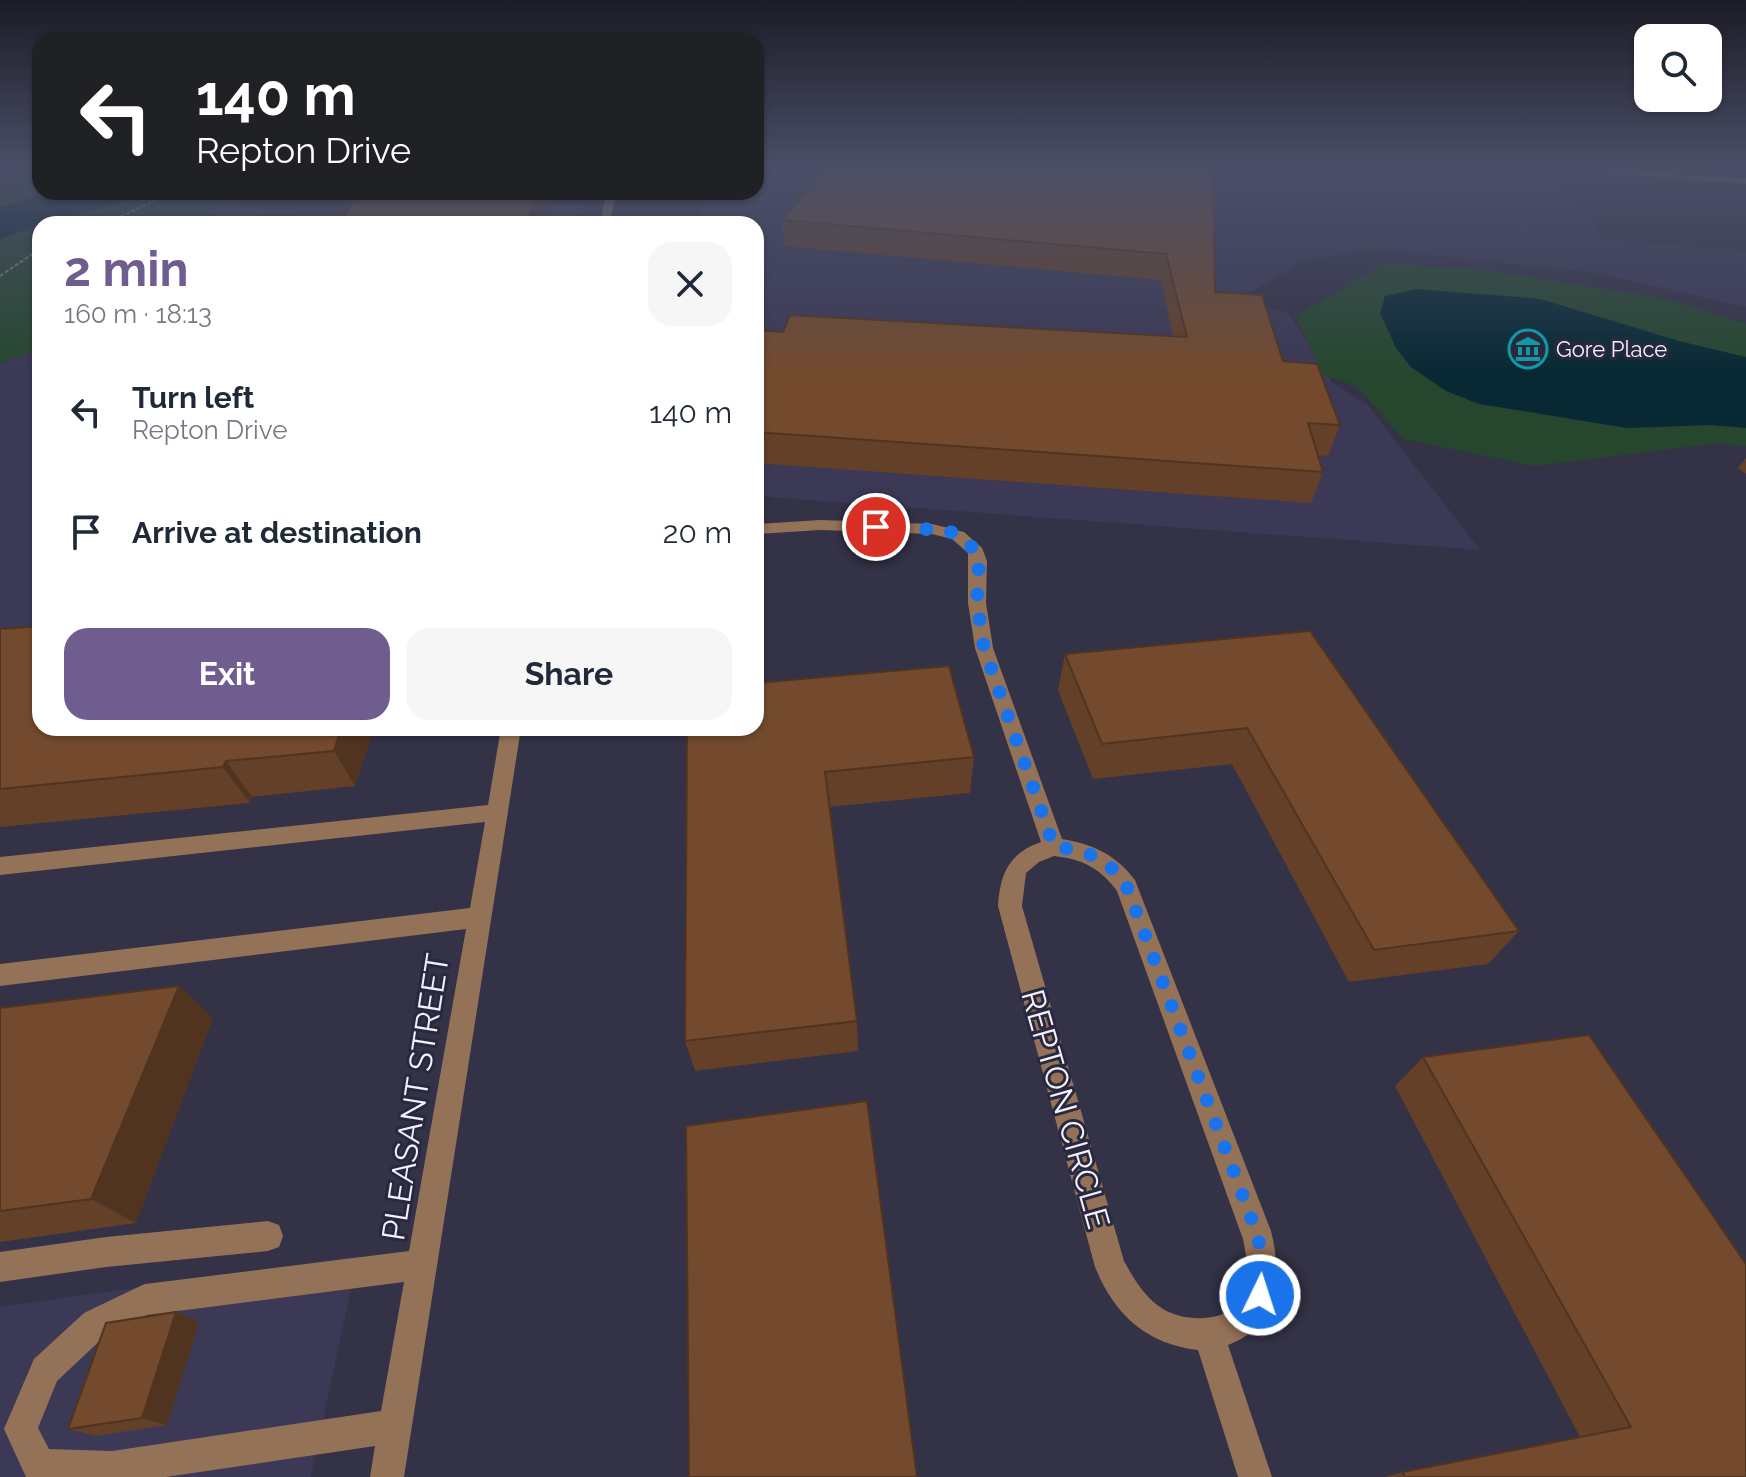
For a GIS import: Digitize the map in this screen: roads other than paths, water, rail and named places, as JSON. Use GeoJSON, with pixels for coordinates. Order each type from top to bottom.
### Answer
{"type":"FeatureCollection","features":[{"type":"Feature","properties":{"kind":"street"},"geometry":{"type":"LineString","coordinates":[[764,528],[809,525],[932,529],[958,535],[976,551],[979,561],[977,603],[984,648],[1054,847],[1081,849],[1101,858],[1116,871],[1127,887],[1256,1231],[1263,1258],[1260,1295],[1248,1316],[1228,1331],[1209,1336],[1255,1477]]}},
{"type":"Feature","properties":{"kind":"street","name":"PLEASANT STREET"},"geometry":{"type":"LineString","coordinates":[[387,1477],[510,736]]}},
{"type":"Feature","properties":{"kind":"street"},"geometry":{"type":"LineString","coordinates":[[0,866],[497,812]]}},
{"type":"Feature","properties":{"kind":"street","name":"REPTON CIRCLE"},"geometry":{"type":"LineString","coordinates":[[1054,847],[1034,852],[1019,864],[1010,880],[1010,906],[1110,1267],[1128,1297],[1151,1320],[1179,1333],[1209,1336]]}},
{"type":"Feature","properties":{"kind":"street"},"geometry":{"type":"LineString","coordinates":[[0,975],[480,917]]}},
{"type":"Feature","properties":{"kind":"street"},"geometry":{"type":"LineString","coordinates":[[0,1267],[106,1252],[268,1236]]}},
{"type":"Feature","properties":{"kind":"street"},"geometry":{"type":"LineString","coordinates":[[394,1426],[112,1468],[39,1466],[21,1429],[45,1370],[95,1324],[145,1300],[422,1265]]}},
{"type":"Feature","properties":{"kind":"water"},"geometry":{"type":"Polygon","coordinates":[[[1417,289],[1540,299],[1679,341],[1746,357],[1746,428],[1711,425],[1627,428],[1479,404],[1446,391],[1411,367],[1396,348],[1380,313],[1385,296],[1417,289]]]}},
{"type":"Feature","properties":{"kind":"place","name":"Gore Place"},"geometry":{"type":"Point","coordinates":[1528,349]}}]}
